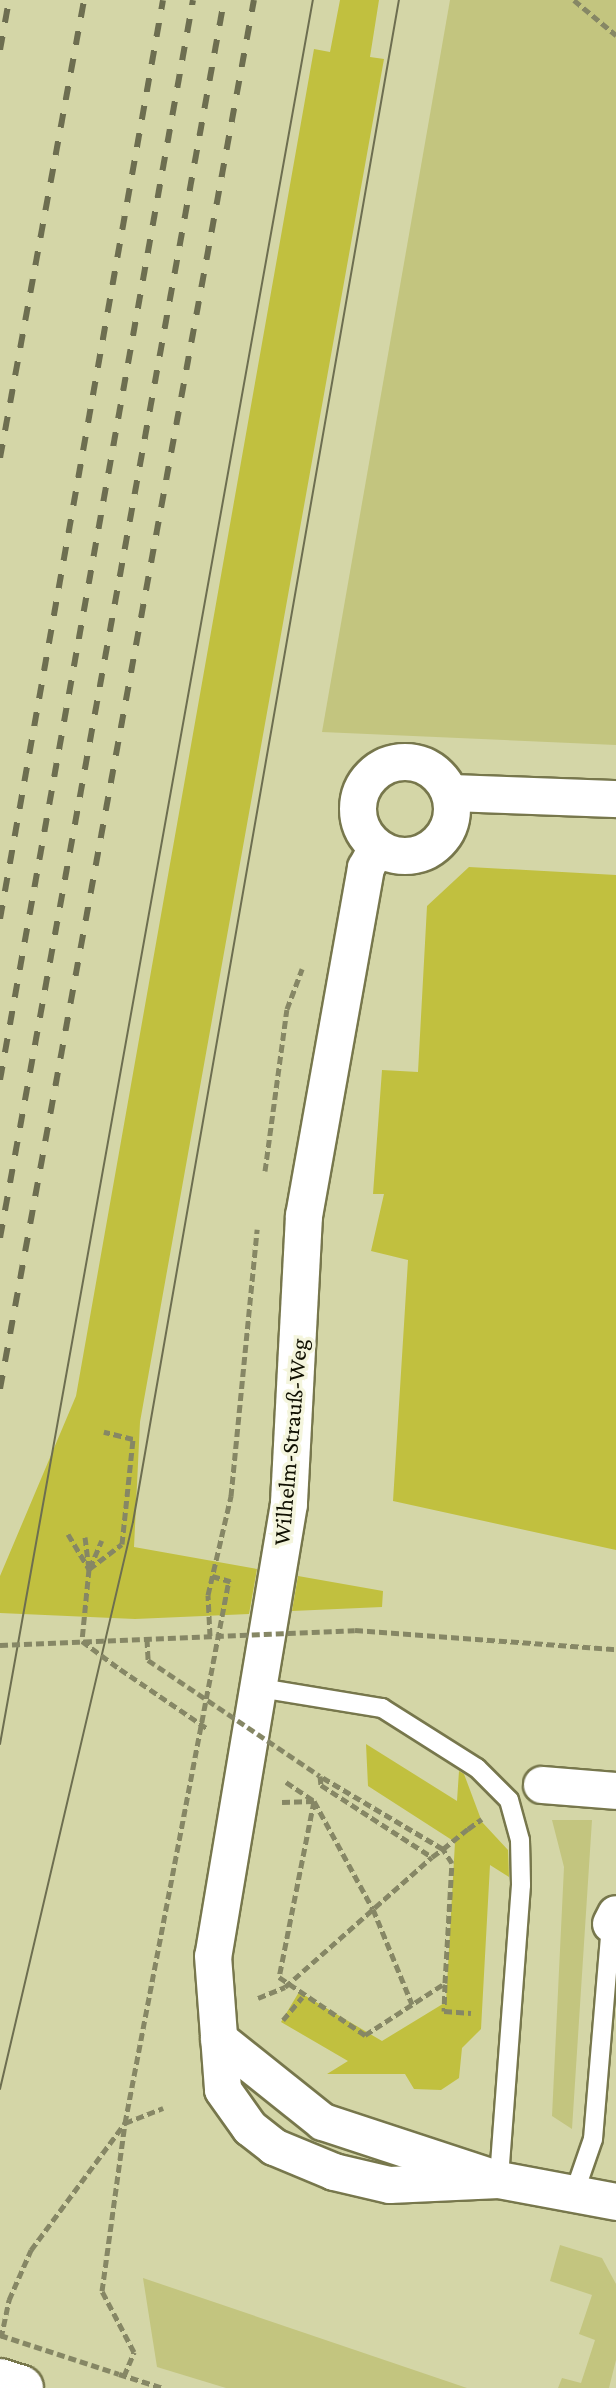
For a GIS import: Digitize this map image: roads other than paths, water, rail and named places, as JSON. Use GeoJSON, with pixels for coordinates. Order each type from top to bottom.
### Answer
{"type":"FeatureCollection","features":[{"type":"Feature","properties":{"kind":"main road"},"geometry":{"type":"LineString","coordinates":[[0,2381],[21,2388]]}},
{"type":"Feature","properties":{"kind":"street"},"geometry":{"type":"LineString","coordinates":[[407,762],[433,772],[450,793],[447,832],[433,847],[396,856],[377,848],[362,828],[358,803],[373,774],[407,762]]}},
{"type":"Feature","properties":{"kind":"street"},"geometry":{"type":"LineString","coordinates":[[450,793],[616,799]]}},
{"type":"Feature","properties":{"kind":"street","name":"Wilhelm-Strauß-Weg"},"geometry":{"type":"LineString","coordinates":[[377,848],[366,868],[304,1216],[289,1504],[254,1687],[213,1956],[219,2039],[323,2122],[434,2154],[499,2180]]}},
{"type":"Feature","properties":{"kind":"street"},"geometry":{"type":"LineString","coordinates":[[542,1785],[616,1791]]}},
{"type":"Feature","properties":{"kind":"street"},"geometry":{"type":"LineString","coordinates":[[499,2180],[575,2191],[616,2202]]}},
{"type":"Feature","properties":{"kind":"lane"},"geometry":{"type":"LineString","coordinates":[[254,1687],[382,1708],[477,1768],[509,1800],[520,1840],[521,1885],[499,2180]]}},
{"type":"Feature","properties":{"kind":"lane"},"geometry":{"type":"LineString","coordinates":[[575,2191],[593,2139],[614,1919]]}},
{"type":"Feature","properties":{"kind":"tram line"},"geometry":{"type":"LineString","coordinates":[[0,1744],[313,0]]}},
{"type":"Feature","properties":{"kind":"tram line"},"geometry":{"type":"LineString","coordinates":[[0,2089],[133,1522],[399,0]]}},
{"type":"Feature","properties":{"kind":"railway"},"geometry":{"type":"LineString","coordinates":[[0,50],[9,0]]}},
{"type":"Feature","properties":{"kind":"railway"},"geometry":{"type":"LineString","coordinates":[[0,458],[84,0]]}},
{"type":"Feature","properties":{"kind":"railway"},"geometry":{"type":"LineString","coordinates":[[0,919],[163,0]]}},
{"type":"Feature","properties":{"kind":"railway"},"geometry":{"type":"LineString","coordinates":[[0,1080],[193,0]]}},
{"type":"Feature","properties":{"kind":"railway"},"geometry":{"type":"LineString","coordinates":[[0,1238],[224,0]]}},
{"type":"Feature","properties":{"kind":"railway"},"geometry":{"type":"LineString","coordinates":[[0,1389],[254,0]]}}]}
